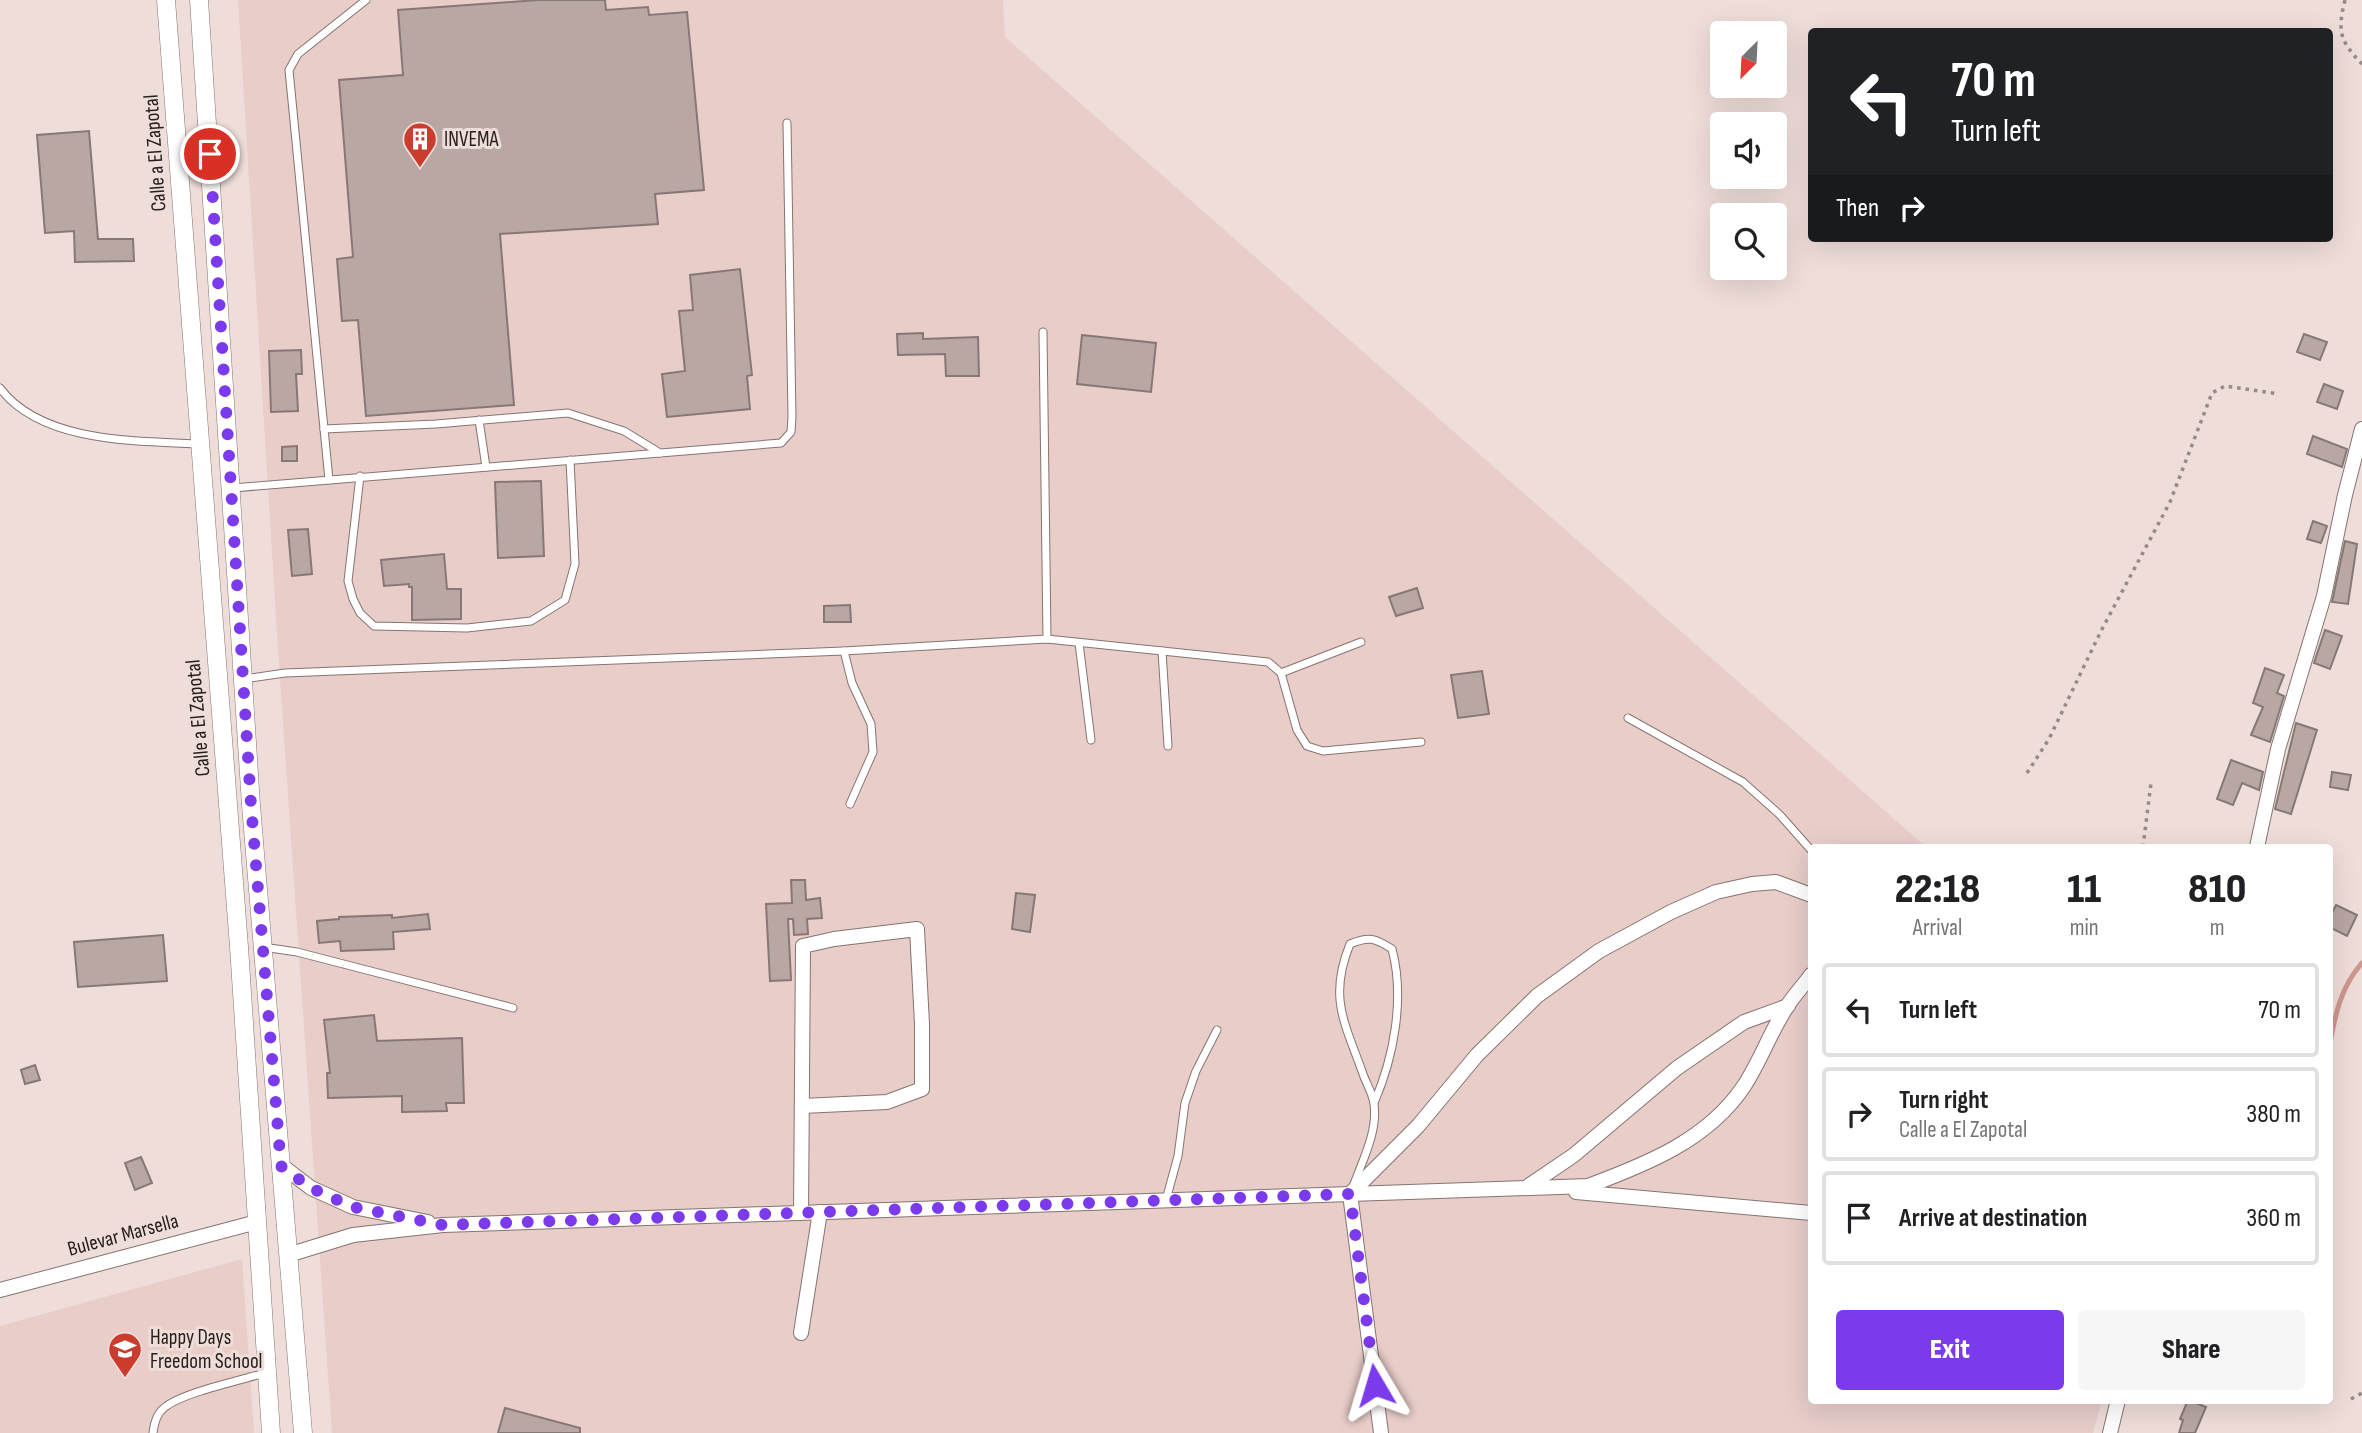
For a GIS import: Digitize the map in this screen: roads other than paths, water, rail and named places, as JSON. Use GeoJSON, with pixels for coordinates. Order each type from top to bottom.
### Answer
{"type":"FeatureCollection","features":[{"type":"Feature","properties":{"kind":"street","name":"Calle a El Zapotal"},"geometry":{"type":"LineString","coordinates":[[166,0],[239,947],[271,1433]]}},
{"type":"Feature","properties":{"kind":"street"},"geometry":{"type":"LineString","coordinates":[[199,0],[262,947],[303,1433]]}},
{"type":"Feature","properties":{"kind":"street"},"geometry":{"type":"LineString","coordinates":[[2258,844],[2278,749],[2324,596],[2362,429]]}},
{"type":"Feature","properties":{"kind":"street"},"geometry":{"type":"LineString","coordinates":[[1350,1194],[1418,1126],[1487,1045],[1537,996],[1599,951],[1671,912],[1716,892],[1776,882],[1808,894]]}},
{"type":"Feature","properties":{"kind":"street"},"geometry":{"type":"LineString","coordinates":[[801,1213],[803,946],[834,939],[917,929],[922,1089],[887,1102],[802,1106]]}},
{"type":"Feature","properties":{"kind":"street"},"geometry":{"type":"LineString","coordinates":[[288,1255],[353,1235],[443,1225],[1588,1185],[1639,1167],[1683,1145],[1724,1113],[1745,1085],[1788,1006],[1808,979]]}},
{"type":"Feature","properties":{"kind":"street"},"geometry":{"type":"LineString","coordinates":[[1526,1188],[1574,1155],[1677,1068],[1744,1022],[1788,1006]]}},
{"type":"Feature","properties":{"kind":"street"},"geometry":{"type":"LineString","coordinates":[[281,1166],[311,1188],[353,1207],[443,1225]]}},
{"type":"Feature","properties":{"kind":"street"},"geometry":{"type":"LineString","coordinates":[[1526,1188],[1808,1213]]}},
{"type":"Feature","properties":{"kind":"street"},"geometry":{"type":"LineString","coordinates":[[1350,1194],[1381,1433]]}},
{"type":"Feature","properties":{"kind":"street"},"geometry":{"type":"LineString","coordinates":[[801,1334],[820,1212]]}},
{"type":"Feature","properties":{"kind":"street","name":"Bulevar Marsella"},"geometry":{"type":"LineString","coordinates":[[0,1290],[257,1222]]}},
{"type":"Feature","properties":{"kind":"street"},"geometry":{"type":"LineString","coordinates":[[2109,1433],[2117,1404]]}},
{"type":"Feature","properties":{"kind":"lane"},"geometry":{"type":"LineString","coordinates":[[329,480],[289,70],[299,54],[366,0]]}},
{"type":"Feature","properties":{"kind":"lane"},"geometry":{"type":"LineString","coordinates":[[231,488],[781,443],[791,432],[787,123]]}},
{"type":"Feature","properties":{"kind":"lane"},"geometry":{"type":"LineString","coordinates":[[1043,332],[1047,639]]}},
{"type":"Feature","properties":{"kind":"lane"},"geometry":{"type":"LineString","coordinates":[[0,388],[9,400],[53,427],[82,436],[200,444]]}},
{"type":"Feature","properties":{"kind":"lane"},"geometry":{"type":"LineString","coordinates":[[324,429],[568,413],[624,431],[661,453]]}},
{"type":"Feature","properties":{"kind":"lane"},"geometry":{"type":"LineString","coordinates":[[479,420],[486,467]]}},
{"type":"Feature","properties":{"kind":"lane"},"geometry":{"type":"LineString","coordinates":[[360,476],[348,581],[360,613],[374,626],[467,628],[531,621],[565,600],[575,564],[570,460]]}},
{"type":"Feature","properties":{"kind":"lane"},"geometry":{"type":"LineString","coordinates":[[243,679],[285,673],[844,651],[1047,639],[1268,662],[1281,673],[1297,730],[1307,746],[1323,751],[1421,742]]}},
{"type":"Feature","properties":{"kind":"lane"},"geometry":{"type":"LineString","coordinates":[[1281,673],[1361,642]]}},
{"type":"Feature","properties":{"kind":"lane"},"geometry":{"type":"LineString","coordinates":[[1079,643],[1091,740]]}},
{"type":"Feature","properties":{"kind":"lane"},"geometry":{"type":"LineString","coordinates":[[1163,650],[1168,746]]}},
{"type":"Feature","properties":{"kind":"lane"},"geometry":{"type":"LineString","coordinates":[[844,651],[852,683],[871,724],[873,752],[850,804]]}},
{"type":"Feature","properties":{"kind":"lane"},"geometry":{"type":"LineString","coordinates":[[1628,718],[1743,782],[1780,815],[1808,847]]}},
{"type":"Feature","properties":{"kind":"lane"},"geometry":{"type":"LineString","coordinates":[[1350,1194],[1372,1133],[1374,1103],[1388,1060],[1398,1005],[1398,972],[1392,949],[1377,940],[1363,938],[1350,944],[1343,961],[1338,989],[1340,1013],[1374,1103]]}},
{"type":"Feature","properties":{"kind":"lane"},"geometry":{"type":"LineString","coordinates":[[262,947],[297,952],[513,1008]]}},
{"type":"Feature","properties":{"kind":"lane"},"geometry":{"type":"LineString","coordinates":[[1165,1200],[1178,1156],[1185,1103],[1196,1071],[1217,1030]]}},
{"type":"Feature","properties":{"kind":"lane"},"geometry":{"type":"LineString","coordinates":[[153,1433],[155,1421],[162,1409],[178,1399],[267,1372]]}},
{"type":"Feature","properties":{"kind":"waterway"},"geometry":{"type":"LineString","coordinates":[[2333,1029],[2343,992],[2362,963]]}},
{"type":"Feature","properties":{"kind":"place","name":"INVEMA"},"geometry":{"type":"Point","coordinates":[420,169]}},
{"type":"Feature","properties":{"kind":"place","name":"Happy Days Freedom School"},"geometry":{"type":"Point","coordinates":[125,1379]}}]}
